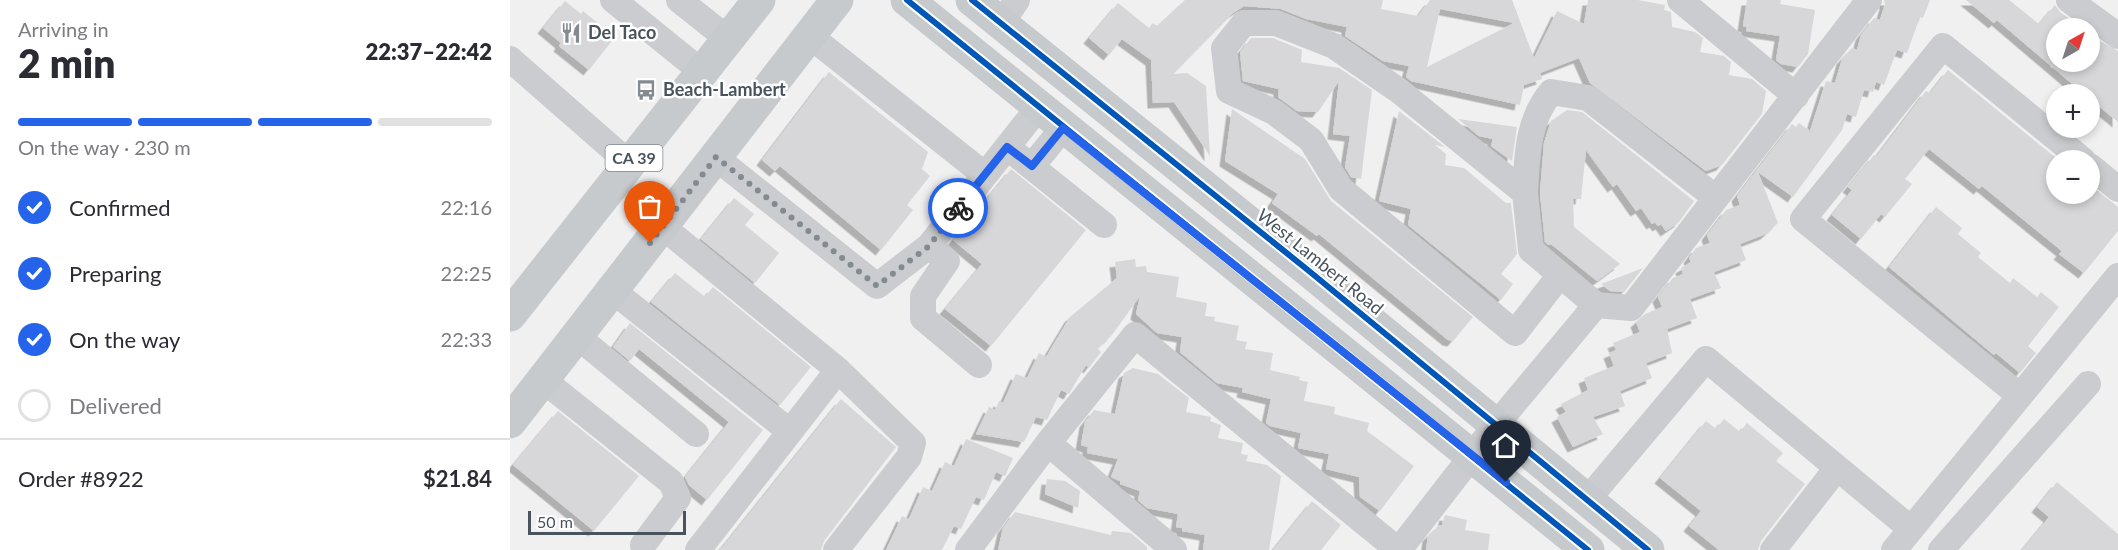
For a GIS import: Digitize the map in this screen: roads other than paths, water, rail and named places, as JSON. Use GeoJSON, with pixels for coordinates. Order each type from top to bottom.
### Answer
{"type":"FeatureCollection","features":[{"type":"Feature","properties":{"kind":"main road","name":"CA 39"},"geometry":{"type":"LineString","coordinates":[[510,315],[759,0]]}},
{"type":"Feature","properties":{"kind":"main road"},"geometry":{"type":"LineString","coordinates":[[510,422],[614,291],[837,0]]}},
{"type":"Feature","properties":{"kind":"main road"},"geometry":{"type":"LineString","coordinates":[[907,0],[1050,118],[1473,455],[1588,550]]}},
{"type":"Feature","properties":{"kind":"main road","name":"West Lambert Road"},"geometry":{"type":"LineString","coordinates":[[972,0],[1009,12],[1309,271],[1648,550]]}},
{"type":"Feature","properties":{"kind":"street"},"geometry":{"type":"LineString","coordinates":[[613,0],[702,72]]}},
{"type":"Feature","properties":{"kind":"street"},"geometry":{"type":"LineString","coordinates":[[1680,0],[1796,96]]}},
{"type":"Feature","properties":{"kind":"street"},"geometry":{"type":"LineString","coordinates":[[1716,198],[1588,98],[1551,92],[1538,107],[1528,149],[1525,193],[1531,250],[1596,305],[1630,308],[1796,96],[1869,0]]}},
{"type":"Feature","properties":{"kind":"street"},"geometry":{"type":"LineString","coordinates":[[2069,0],[2118,36]]}},
{"type":"Feature","properties":{"kind":"street"},"geometry":{"type":"LineString","coordinates":[[687,2],[728,39]]}},
{"type":"Feature","properties":{"kind":"street"},"geometry":{"type":"LineString","coordinates":[[1525,193],[1398,90],[1334,46],[1276,23],[1244,23],[1224,48],[1229,91],[1274,112],[1311,141],[1341,189],[1515,333],[1560,275]]}},
{"type":"Feature","properties":{"kind":"street"},"geometry":{"type":"LineString","coordinates":[[810,36],[985,175]]}},
{"type":"Feature","properties":{"kind":"street"},"geometry":{"type":"LineString","coordinates":[[2020,396],[1803,219],[1943,45],[2071,150]]}},
{"type":"Feature","properties":{"kind":"street"},"geometry":{"type":"LineString","coordinates":[[510,59],[630,164]]}},
{"type":"Feature","properties":{"kind":"street"},"geometry":{"type":"LineString","coordinates":[[716,157],[877,286],[929,246],[1007,147],[1050,118]]}},
{"type":"Feature","properties":{"kind":"street"},"geometry":{"type":"LineString","coordinates":[[1032,166],[1050,118]]}},
{"type":"Feature","properties":{"kind":"street"},"geometry":{"type":"LineString","coordinates":[[1007,147],[1104,225]]}},
{"type":"Feature","properties":{"kind":"street"},"geometry":{"type":"LineString","coordinates":[[2100,174],[2118,189]]}},
{"type":"Feature","properties":{"kind":"street"},"geometry":{"type":"LineString","coordinates":[[663,227],[837,370],[913,442],[909,457],[836,550]]}},
{"type":"Feature","properties":{"kind":"street"},"geometry":{"type":"LineString","coordinates":[[929,246],[947,261],[923,296],[923,318],[978,365]]}},
{"type":"Feature","properties":{"kind":"street"},"geometry":{"type":"LineString","coordinates":[[1894,550],[2118,276]]}},
{"type":"Feature","properties":{"kind":"street"},"geometry":{"type":"LineString","coordinates":[[614,291],[788,430]]}},
{"type":"Feature","properties":{"kind":"street"},"geometry":{"type":"LineString","coordinates":[[970,549],[1048,443],[1135,335],[1399,550],[1495,426],[1596,305]]}},
{"type":"Feature","properties":{"kind":"street"},"geometry":{"type":"LineString","coordinates":[[578,337],[696,434]]}},
{"type":"Feature","properties":{"kind":"street"},"geometry":{"type":"LineString","coordinates":[[1587,500],[1706,359],[1911,529]]}},
{"type":"Feature","properties":{"kind":"street"},"geometry":{"type":"LineString","coordinates":[[698,550],[788,430],[837,370]]}},
{"type":"Feature","properties":{"kind":"street"},"geometry":{"type":"LineString","coordinates":[[543,380],[671,482],[678,498],[643,545]]}},
{"type":"Feature","properties":{"kind":"street"},"geometry":{"type":"LineString","coordinates":[[1941,550],[2088,384]]}},
{"type":"Feature","properties":{"kind":"street"},"geometry":{"type":"LineString","coordinates":[[1048,443],[1174,550]]}},
{"type":"Feature","properties":{"kind":"street"},"geometry":{"type":"LineString","coordinates":[[1773,550],[1838,468]]}},
{"type":"Feature","properties":{"kind":"place","name":"Del Taco"},"geometry":{"type":"Point","coordinates":[571,33]}},
{"type":"Feature","properties":{"kind":"place","name":"Beach-Lambert"},"geometry":{"type":"Point","coordinates":[646,90]}}]}
